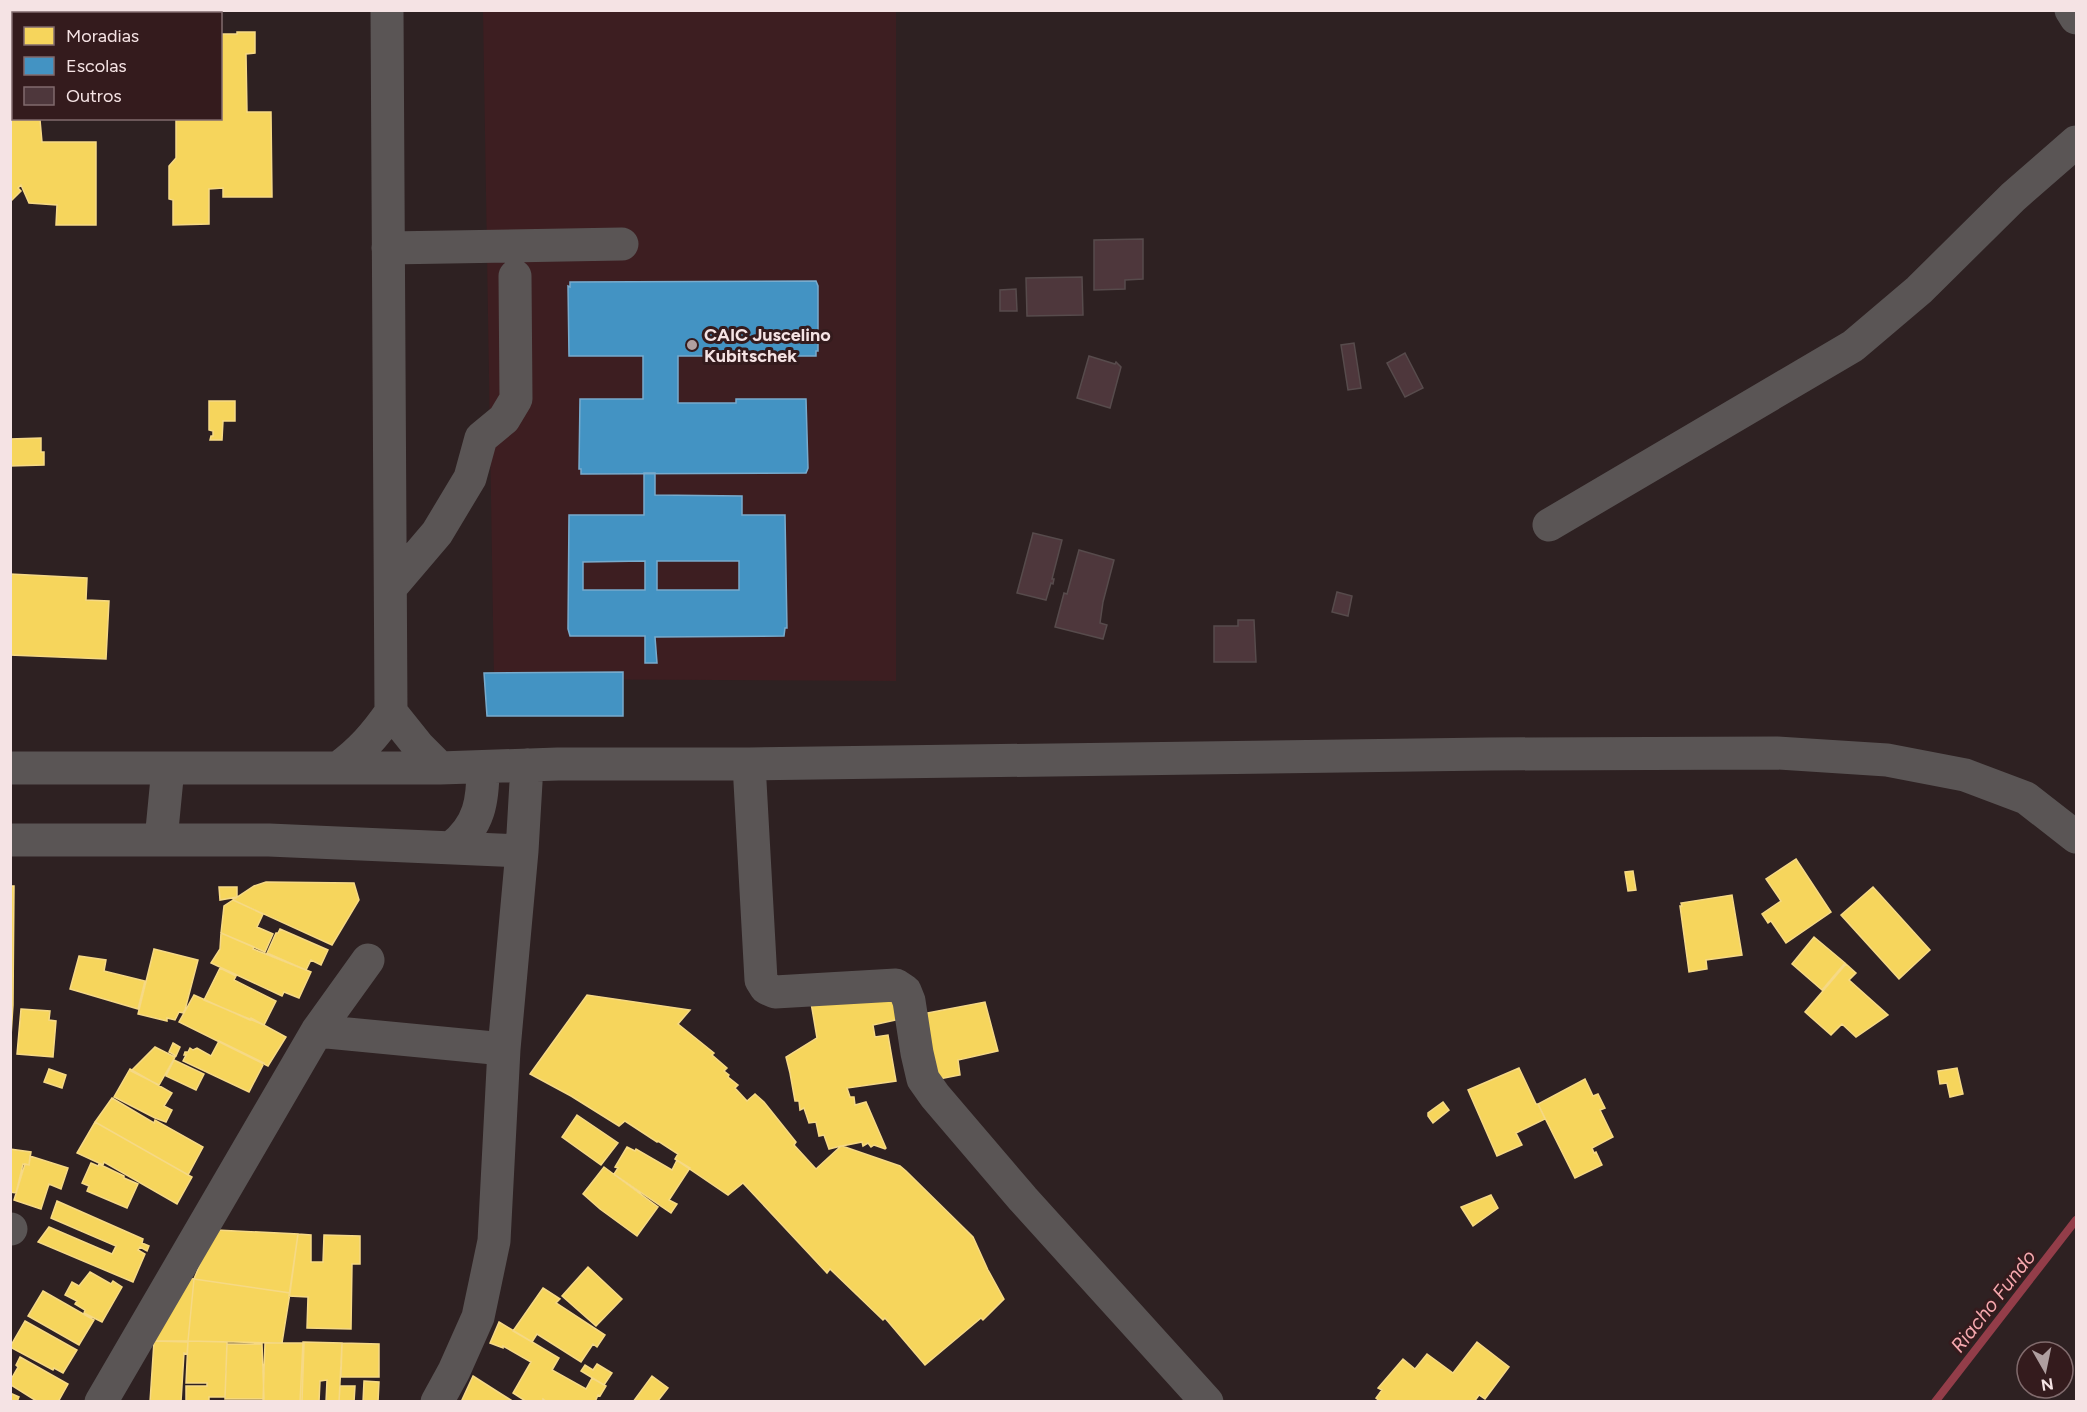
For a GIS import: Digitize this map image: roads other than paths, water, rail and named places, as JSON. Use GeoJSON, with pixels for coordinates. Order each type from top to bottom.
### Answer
{"type":"FeatureCollection","features":[{"type":"Feature","properties":{"kind":"street"},"geometry":{"type":"LineString","coordinates":[[338,768],[375,735],[391,711],[387,10]]}},
{"type":"Feature","properties":{"kind":"street"},"geometry":{"type":"LineString","coordinates":[[2071,10],[2076,18]]}},
{"type":"Feature","properties":{"kind":"street"},"geometry":{"type":"LineString","coordinates":[[1549,525],[1853,346],[1919,290],[2013,197],[2076,142]]}},
{"type":"Feature","properties":{"kind":"street"},"geometry":{"type":"LineString","coordinates":[[388,248],[622,244]]}},
{"type":"Feature","properties":{"kind":"street"},"geometry":{"type":"LineString","coordinates":[[391,587],[437,533],[470,478],[481,438],[504,418],[516,399],[515,276]]}},
{"type":"Feature","properties":{"kind":"street"},"geometry":{"type":"LineString","coordinates":[[391,711],[419,747],[440,768]]}},
{"type":"Feature","properties":{"kind":"street"},"geometry":{"type":"LineString","coordinates":[[10,768],[440,768],[527,765],[1490,754],[1777,753],[1887,760],[1965,775],[2026,798],[2076,837]]}},
{"type":"Feature","properties":{"kind":"street"},"geometry":{"type":"LineString","coordinates":[[749,764],[761,980],[766,988],[775,992],[896,985],[905,991],[909,1001],[917,1053],[924,1080],[935,1096],[1200,1399]]}},
{"type":"Feature","properties":{"kind":"street"},"geometry":{"type":"LineString","coordinates":[[437,1401],[454,1371],[478,1317],[494,1241],[504,1049],[522,851],[527,765]]}},
{"type":"Feature","properties":{"kind":"street"},"geometry":{"type":"LineString","coordinates":[[452,847],[471,828],[483,798],[483,767]]}},
{"type":"Feature","properties":{"kind":"street"},"geometry":{"type":"LineString","coordinates":[[161,840],[168,768]]}},
{"type":"Feature","properties":{"kind":"street"},"geometry":{"type":"LineString","coordinates":[[10,840],[269,840],[522,851]]}},
{"type":"Feature","properties":{"kind":"street"},"geometry":{"type":"LineString","coordinates":[[101,1401],[317,1031],[368,960]]}},
{"type":"Feature","properties":{"kind":"street"},"geometry":{"type":"LineString","coordinates":[[317,1031],[504,1049]]}},
{"type":"Feature","properties":{"kind":"waterway","name":"Riacho Fundo"},"geometry":{"type":"LineString","coordinates":[[1935,1402],[2076,1220]]}},
{"type":"Feature","properties":{"kind":"place","name":"CAIC Juscelino Kubitschek"},"geometry":{"type":"Point","coordinates":[692,345]}}]}
